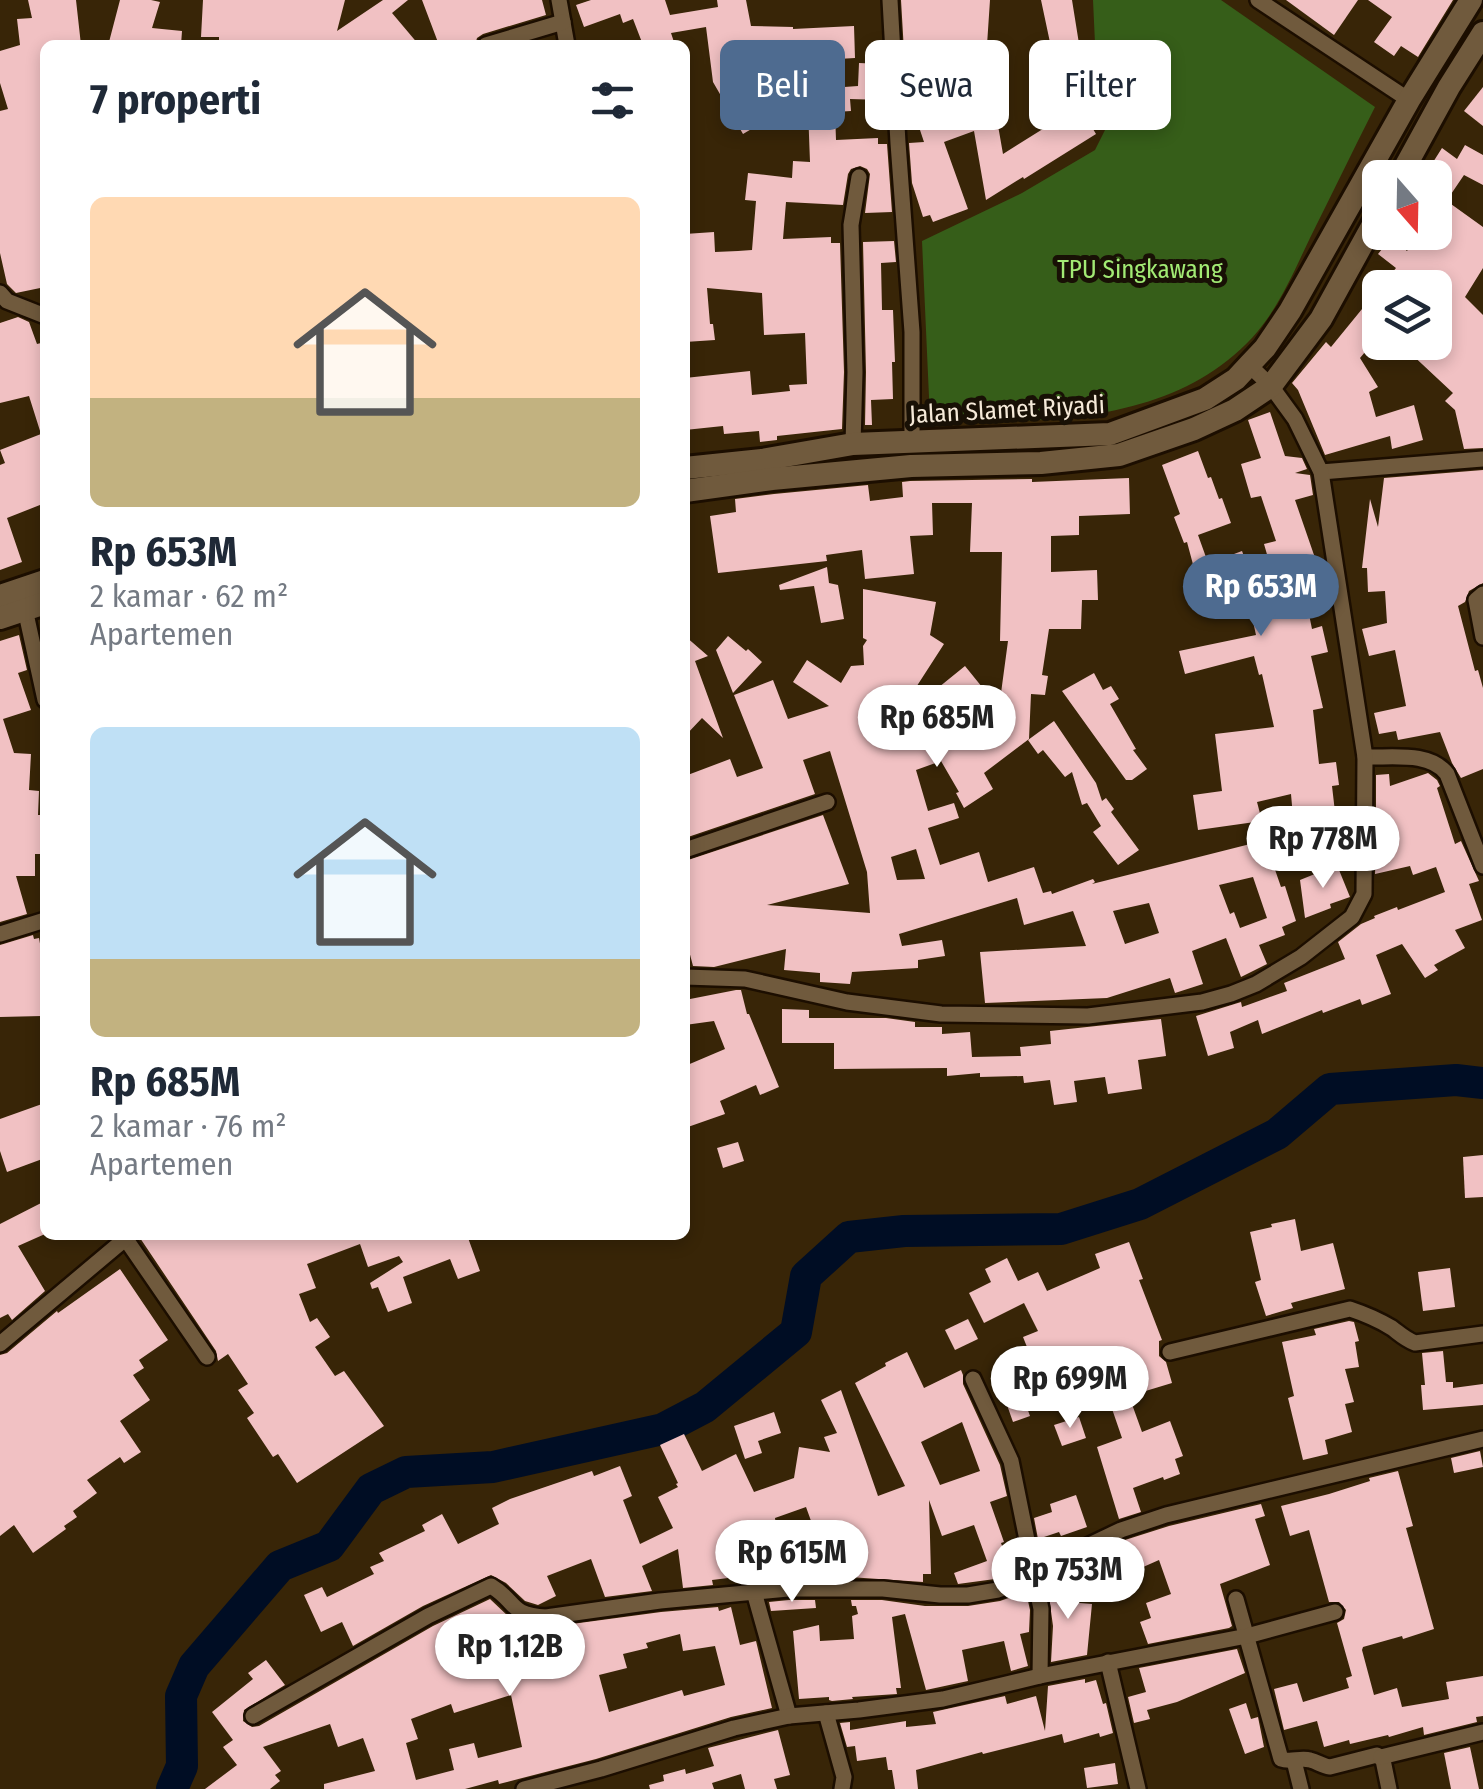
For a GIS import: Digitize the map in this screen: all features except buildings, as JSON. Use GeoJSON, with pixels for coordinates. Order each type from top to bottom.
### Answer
{"type":"FeatureCollection","features":[{"type":"Feature","properties":{"kind":"main road","name":"Jalan Slamet Riyadi"},"geometry":{"type":"LineString","coordinates":[[690,467],[853,444],[1110,434],[1205,398],[1249,365],[1290,311],[1409,100],[1472,11]]}},
{"type":"Feature","properties":{"kind":"main road"},"geometry":{"type":"LineString","coordinates":[[1409,160],[1483,33]]}},
{"type":"Feature","properties":{"kind":"main road","name":"Jalan Slamet Riyadi"},"geometry":{"type":"LineString","coordinates":[[690,490],[911,466],[1041,463],[1120,455],[1194,429],[1235,410],[1271,386],[1321,319],[1362,245]]}},
{"type":"Feature","properties":{"kind":"main road"},"geometry":{"type":"LineString","coordinates":[[0,596],[40,583]]}},
{"type":"Feature","properties":{"kind":"main road"},"geometry":{"type":"LineString","coordinates":[[0,618],[35,606]]}},
{"type":"Feature","properties":{"kind":"street"},"geometry":{"type":"LineString","coordinates":[[559,0],[566,40]]}},
{"type":"Feature","properties":{"kind":"street"},"geometry":{"type":"LineString","coordinates":[[890,0],[912,332],[912,442]]}},
{"type":"Feature","properties":{"kind":"street"},"geometry":{"type":"LineString","coordinates":[[1258,0],[1409,100]]}},
{"type":"Feature","properties":{"kind":"street"},"geometry":{"type":"LineString","coordinates":[[503,40],[563,22]]}},
{"type":"Feature","properties":{"kind":"street"},"geometry":{"type":"LineString","coordinates":[[853,444],[851,225],[859,177]]}},
{"type":"Feature","properties":{"kind":"street"},"geometry":{"type":"LineString","coordinates":[[0,293],[7,301],[40,314]]}},
{"type":"Feature","properties":{"kind":"street"},"geometry":{"type":"LineString","coordinates":[[690,977],[744,980],[847,1002],[941,1014],[1088,1016],[1202,1002],[1231,994],[1301,957],[1352,917],[1364,894],[1365,757],[1321,472],[1294,418],[1271,386],[1249,365]]}},
{"type":"Feature","properties":{"kind":"street"},"geometry":{"type":"LineString","coordinates":[[1321,472],[1483,459]]}},
{"type":"Feature","properties":{"kind":"street"},"geometry":{"type":"LineString","coordinates":[[1483,594],[1476,600],[1483,637]]}},
{"type":"Feature","properties":{"kind":"street"},"geometry":{"type":"LineString","coordinates":[[35,606],[40,653]]}},
{"type":"Feature","properties":{"kind":"street"},"geometry":{"type":"LineString","coordinates":[[1365,757],[1423,759],[1441,766],[1483,866]]}},
{"type":"Feature","properties":{"kind":"street"},"geometry":{"type":"LineString","coordinates":[[690,848],[827,802]]}},
{"type":"Feature","properties":{"kind":"street"},"geometry":{"type":"LineString","coordinates":[[0,934],[40,922]]}},
{"type":"Feature","properties":{"kind":"street"},"geometry":{"type":"LineString","coordinates":[[0,1344],[121,1240]]}},
{"type":"Feature","properties":{"kind":"street"},"geometry":{"type":"LineString","coordinates":[[126,1240],[207,1357]]}},
{"type":"Feature","properties":{"kind":"street"},"geometry":{"type":"LineString","coordinates":[[1170,1352],[1350,1310],[1414,1342],[1483,1334]]}},
{"type":"Feature","properties":{"kind":"street"},"geometry":{"type":"LineString","coordinates":[[973,1378],[1011,1461],[1040,1609],[1040,1676]]}},
{"type":"Feature","properties":{"kind":"street"},"geometry":{"type":"LineString","coordinates":[[253,1716],[428,1616],[492,1586],[517,1612],[546,1617],[788,1589],[968,1595],[1035,1578],[1060,1560],[1121,1530],[1166,1515],[1483,1439]]}},
{"type":"Feature","properties":{"kind":"street"},"geometry":{"type":"LineString","coordinates":[[754,1592],[789,1716]]}},
{"type":"Feature","properties":{"kind":"street"},"geometry":{"type":"LineString","coordinates":[[1236,1599],[1281,1760],[1306,1758],[1330,1768],[1483,1732]]}},
{"type":"Feature","properties":{"kind":"street"},"geometry":{"type":"LineString","coordinates":[[524,1789],[734,1728],[789,1716],[943,1698],[1247,1636],[1334,1612]]}},
{"type":"Feature","properties":{"kind":"street"},"geometry":{"type":"LineString","coordinates":[[1108,1662],[1138,1789]]}},
{"type":"Feature","properties":{"kind":"street"},"geometry":{"type":"LineString","coordinates":[[826,1713],[844,1777],[842,1789]]}},
{"type":"Feature","properties":{"kind":"street"},"geometry":{"type":"LineString","coordinates":[[1381,1757],[1389,1789]]}},
{"type":"Feature","properties":{"kind":"street"},"geometry":{"type":"LineString","coordinates":[[1294,1761],[1301,1789]]}},
{"type":"Feature","properties":{"kind":"green space","name":"TPU Singkawang"},"geometry":{"type":"Polygon","coordinates":[[[1093,0],[1221,0],[1375,107],[1281,297],[1258,331],[1226,362],[1189,385],[1106,412],[1017,421],[930,419],[922,241],[1022,193],[1095,150],[1105,130],[1171,130],[1171,40],[1095,40],[1093,0]]]}},
{"type":"Feature","properties":{"kind":"waterway"},"geometry":{"type":"LineString","coordinates":[[172,1789],[182,1766],[181,1696],[194,1666],[280,1566],[329,1546],[371,1489],[406,1472],[493,1467],[663,1429],[705,1407],[796,1332],[806,1276],[849,1237],[904,1231],[1061,1229],[1140,1204],[1277,1134],[1330,1089],[1456,1080],[1483,1083]]}}]}
